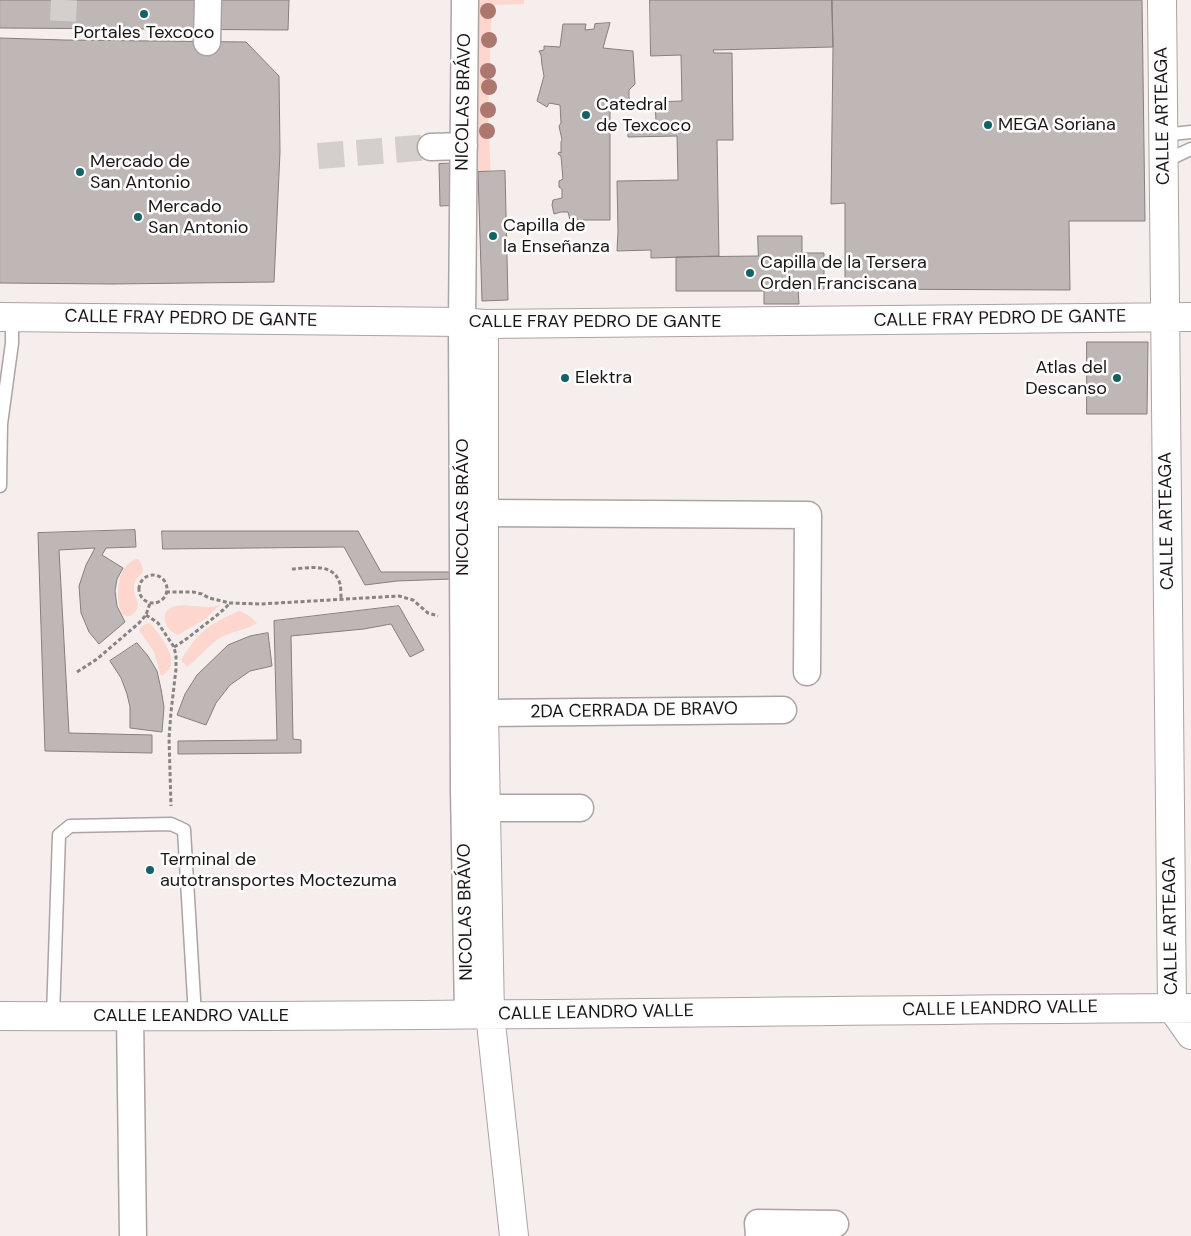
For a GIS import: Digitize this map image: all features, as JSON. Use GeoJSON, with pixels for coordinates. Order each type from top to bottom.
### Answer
{"type":"FeatureCollection","features":[{"type":"Feature","properties":{"kind":"main road","name":"CALLE ARTEAGA"},"geometry":{"type":"LineString","coordinates":[[1162,0],[1163,162],[1178,317],[1181,1008],[1191,1035]]}},
{"type":"Feature","properties":{"kind":"main road","name":"CALLE FRAY PEDRO DE GANTE"},"geometry":{"type":"LineString","coordinates":[[6,317],[473,323],[1178,317]]}},
{"type":"Feature","properties":{"kind":"main road","name":"NICOLAS BRÁVO"},"geometry":{"type":"LineString","coordinates":[[473,323],[484,513],[486,808],[479,1014],[514,1236]]}},
{"type":"Feature","properties":{"kind":"main road","name":"CALLE LEANDRO VALLE"},"geometry":{"type":"LineString","coordinates":[[0,1016],[1181,1008]]}},
{"type":"Feature","properties":{"kind":"street"},"geometry":{"type":"LineString","coordinates":[[207,42],[208,0]]}},
{"type":"Feature","properties":{"kind":"street","name":"NICOLAS BRÁVO"},"geometry":{"type":"LineString","coordinates":[[465,0],[464,146],[473,323],[463,614],[464,790],[479,1014]]}},
{"type":"Feature","properties":{"kind":"street"},"geometry":{"type":"LineString","coordinates":[[431,146],[464,146]]}},
{"type":"Feature","properties":{"kind":"street"},"geometry":{"type":"LineString","coordinates":[[484,513],[808,514],[807,672]]}},
{"type":"Feature","properties":{"kind":"street","name":"2DA CERRADA DE BRAVO"},"geometry":{"type":"LineString","coordinates":[[484,713],[783,710]]}},
{"type":"Feature","properties":{"kind":"street"},"geometry":{"type":"LineString","coordinates":[[486,808],[580,808]]}},
{"type":"Feature","properties":{"kind":"street"},"geometry":{"type":"LineString","coordinates":[[130,1016],[133,1236]]}},
{"type":"Feature","properties":{"kind":"street"},"geometry":{"type":"LineString","coordinates":[[759,1236],[758,1224],[835,1224]]}},
{"type":"Feature","properties":{"kind":"lane"},"geometry":{"type":"LineString","coordinates":[[1163,135],[1191,132]]}},
{"type":"Feature","properties":{"kind":"lane"},"geometry":{"type":"LineString","coordinates":[[1163,162],[1191,149]]}},
{"type":"Feature","properties":{"kind":"lane"},"geometry":{"type":"LineString","coordinates":[[0,486],[1,418],[12,344],[6,317]]}},
{"type":"Feature","properties":{"kind":"lane"},"geometry":{"type":"LineString","coordinates":[[53,1016],[59,835],[70,826],[171,824],[184,830],[195,1016]]}},
{"type":"Feature","properties":{"kind":"path"},"geometry":{"type":"LineString","coordinates":[[292,568],[323,567],[334,572],[340,583],[341,600]]}},
{"type":"Feature","properties":{"kind":"path"},"geometry":{"type":"LineString","coordinates":[[156,575],[165,581],[166,592],[160,601],[150,603],[141,596],[139,586],[145,576],[156,575]]}},
{"type":"Feature","properties":{"kind":"path"},"geometry":{"type":"LineString","coordinates":[[166,592],[193,592],[230,603],[261,604],[399,596],[414,600],[428,613],[437,616],[463,614]]}},
{"type":"Feature","properties":{"kind":"path"},"geometry":{"type":"LineString","coordinates":[[77,672],[97,659],[139,623],[146,615],[150,603]]}},
{"type":"Feature","properties":{"kind":"path"},"geometry":{"type":"LineString","coordinates":[[174,647],[182,643],[230,603]]}},
{"type":"Feature","properties":{"kind":"path"},"geometry":{"type":"LineString","coordinates":[[146,615],[158,624],[174,647],[176,669],[170,738],[171,824]]}},
{"type":"Feature","properties":{"kind":"shaded area"},"geometry":{"type":"Polygon","coordinates":[[[471,0],[524,0],[524,4],[492,5],[488,110],[496,300],[482,301],[471,0]]]}},
{"type":"Feature","properties":{"kind":"shaded area"},"geometry":{"type":"Polygon","coordinates":[[[136,559],[139,559],[143,569],[134,587],[138,607],[133,614],[126,616],[123,615],[118,600],[119,584],[124,569],[136,559]]]}},
{"type":"Feature","properties":{"kind":"shaded area"},"geometry":{"type":"Polygon","coordinates":[[[220,605],[205,619],[178,635],[173,633],[166,625],[165,613],[174,607],[210,607],[220,605]]]}},
{"type":"Feature","properties":{"kind":"shaded area"},"geometry":{"type":"Polygon","coordinates":[[[239,611],[248,615],[257,623],[222,637],[187,667],[181,660],[193,642],[212,625],[239,611]]]}},
{"type":"Feature","properties":{"kind":"shaded area"},"geometry":{"type":"Polygon","coordinates":[[[149,623],[164,642],[171,658],[171,665],[168,671],[161,676],[154,652],[139,630],[142,626],[149,623]]]}},
{"type":"Feature","properties":{"kind":"building","name":"Portales Texcoco"},"geometry":{"type":"Polygon","coordinates":[[[0,0],[289,0],[288,30],[0,28],[0,0]]]}},
{"type":"Feature","properties":{"kind":"building"},"geometry":{"type":"Polygon","coordinates":[[[650,0],[832,0],[833,47],[713,50],[714,53],[732,53],[733,140],[717,140],[719,256],[651,258],[651,250],[617,251],[617,181],[678,180],[677,136],[628,137],[628,122],[656,121],[655,102],[682,101],[681,55],[651,56],[650,0]]]}},
{"type":"Feature","properties":{"kind":"building","name":"MEGA Soriana"},"geometry":{"type":"Polygon","coordinates":[[[832,0],[1142,0],[1145,221],[1069,221],[1070,290],[845,289],[845,203],[831,204],[832,0]]]}},
{"type":"Feature","properties":{"kind":"building","name":"Catedral de Texcoco"},"geometry":{"type":"Polygon","coordinates":[[[610,23],[603,48],[633,51],[635,84],[629,90],[629,98],[633,102],[610,104],[610,220],[570,220],[568,212],[554,214],[552,205],[553,200],[562,198],[562,189],[559,187],[559,181],[563,179],[561,156],[558,154],[559,152],[561,153],[562,140],[559,126],[561,123],[560,105],[549,103],[547,107],[537,101],[544,76],[539,51],[544,50],[544,46],[560,47],[563,24],[586,24],[585,30],[594,29],[595,24],[610,23]]]}},
{"type":"Feature","properties":{"kind":"building","name":"Mercado San Antonio"},"geometry":{"type":"Polygon","coordinates":[[[0,38],[246,42],[279,76],[280,152],[274,282],[0,283],[0,38]]]}},
{"type":"Feature","properties":{"kind":"building"},"geometry":{"type":"Polygon","coordinates":[[[460,163],[462,205],[440,206],[439,164],[460,163]]]}},
{"type":"Feature","properties":{"kind":"building","name":"Capilla de la Enseñanza"},"geometry":{"type":"Polygon","coordinates":[[[505,171],[508,300],[482,301],[478,172],[505,171]]]}},
{"type":"Feature","properties":{"kind":"building","name":"Capilla de la Tersera Orden Franciscana"},"geometry":{"type":"Polygon","coordinates":[[[758,236],[802,236],[802,253],[824,253],[824,289],[798,289],[799,304],[764,304],[764,291],[676,291],[676,257],[758,256],[758,236]]]}},
{"type":"Feature","properties":{"kind":"building","name":"Atlas del Descanso"},"geometry":{"type":"Polygon","coordinates":[[[1087,342],[1148,342],[1147,414],[1087,414],[1087,342]]]}},
{"type":"Feature","properties":{"kind":"building"},"geometry":{"type":"Polygon","coordinates":[[[135,530],[136,547],[106,548],[102,555],[123,568],[117,579],[115,591],[117,606],[125,622],[99,644],[89,632],[81,613],[79,586],[86,565],[95,548],[59,550],[69,733],[152,735],[152,753],[45,751],[38,533],[135,530]]]}},
{"type":"Feature","properties":{"kind":"building"},"geometry":{"type":"Polygon","coordinates":[[[162,531],[358,531],[381,572],[451,572],[451,579],[397,581],[365,585],[344,547],[163,549],[162,531]]]}},
{"type":"Feature","properties":{"kind":"building"},"geometry":{"type":"Polygon","coordinates":[[[399,606],[424,650],[410,657],[391,624],[364,629],[291,636],[293,739],[301,740],[301,753],[178,754],[178,741],[277,740],[274,621],[399,606]]]}},
{"type":"Feature","properties":{"kind":"building"},"geometry":{"type":"Polygon","coordinates":[[[268,633],[272,666],[250,671],[230,685],[216,703],[206,725],[177,715],[185,694],[197,675],[228,645],[250,636],[268,633]]]}},
{"type":"Feature","properties":{"kind":"building"},"geometry":{"type":"Polygon","coordinates":[[[137,643],[157,671],[164,707],[162,732],[130,728],[130,707],[127,694],[121,678],[110,661],[137,643]]]}},
{"type":"Feature","properties":{"kind":"tunnel"},"geometry":{"type":"LineString","coordinates":[[63,21],[64,0]]}},
{"type":"Feature","properties":{"kind":"tunnel"},"geometry":{"type":"LineString","coordinates":[[318,156],[431,147]]}},
{"type":"Feature","properties":{"kind":"place","name":"Portales Texcoco"},"geometry":{"type":"Point","coordinates":[144,14]}},
{"type":"Feature","properties":{"kind":"place","name":"Catedral de Texcoco"},"geometry":{"type":"Point","coordinates":[586,115]}},
{"type":"Feature","properties":{"kind":"place","name":"MEGA Soriana"},"geometry":{"type":"Point","coordinates":[988,125]}},
{"type":"Feature","properties":{"kind":"place","name":"Mercado de San Antonio"},"geometry":{"type":"Point","coordinates":[80,172]}},
{"type":"Feature","properties":{"kind":"place","name":"Mercado San Antonio"},"geometry":{"type":"Point","coordinates":[138,217]}},
{"type":"Feature","properties":{"kind":"place","name":"Capilla de la Enseñanza"},"geometry":{"type":"Point","coordinates":[493,236]}},
{"type":"Feature","properties":{"kind":"place","name":"Capilla de la Tersera Orden Franciscana"},"geometry":{"type":"Point","coordinates":[750,273]}},
{"type":"Feature","properties":{"kind":"place","name":"Elektra"},"geometry":{"type":"Point","coordinates":[565,378]}},
{"type":"Feature","properties":{"kind":"place","name":"Atlas del Descanso"},"geometry":{"type":"Point","coordinates":[1117,378]}},
{"type":"Feature","properties":{"kind":"place","name":"Terminal de autotransportes Moctezuma"},"geometry":{"type":"Point","coordinates":[150,870]}}]}
